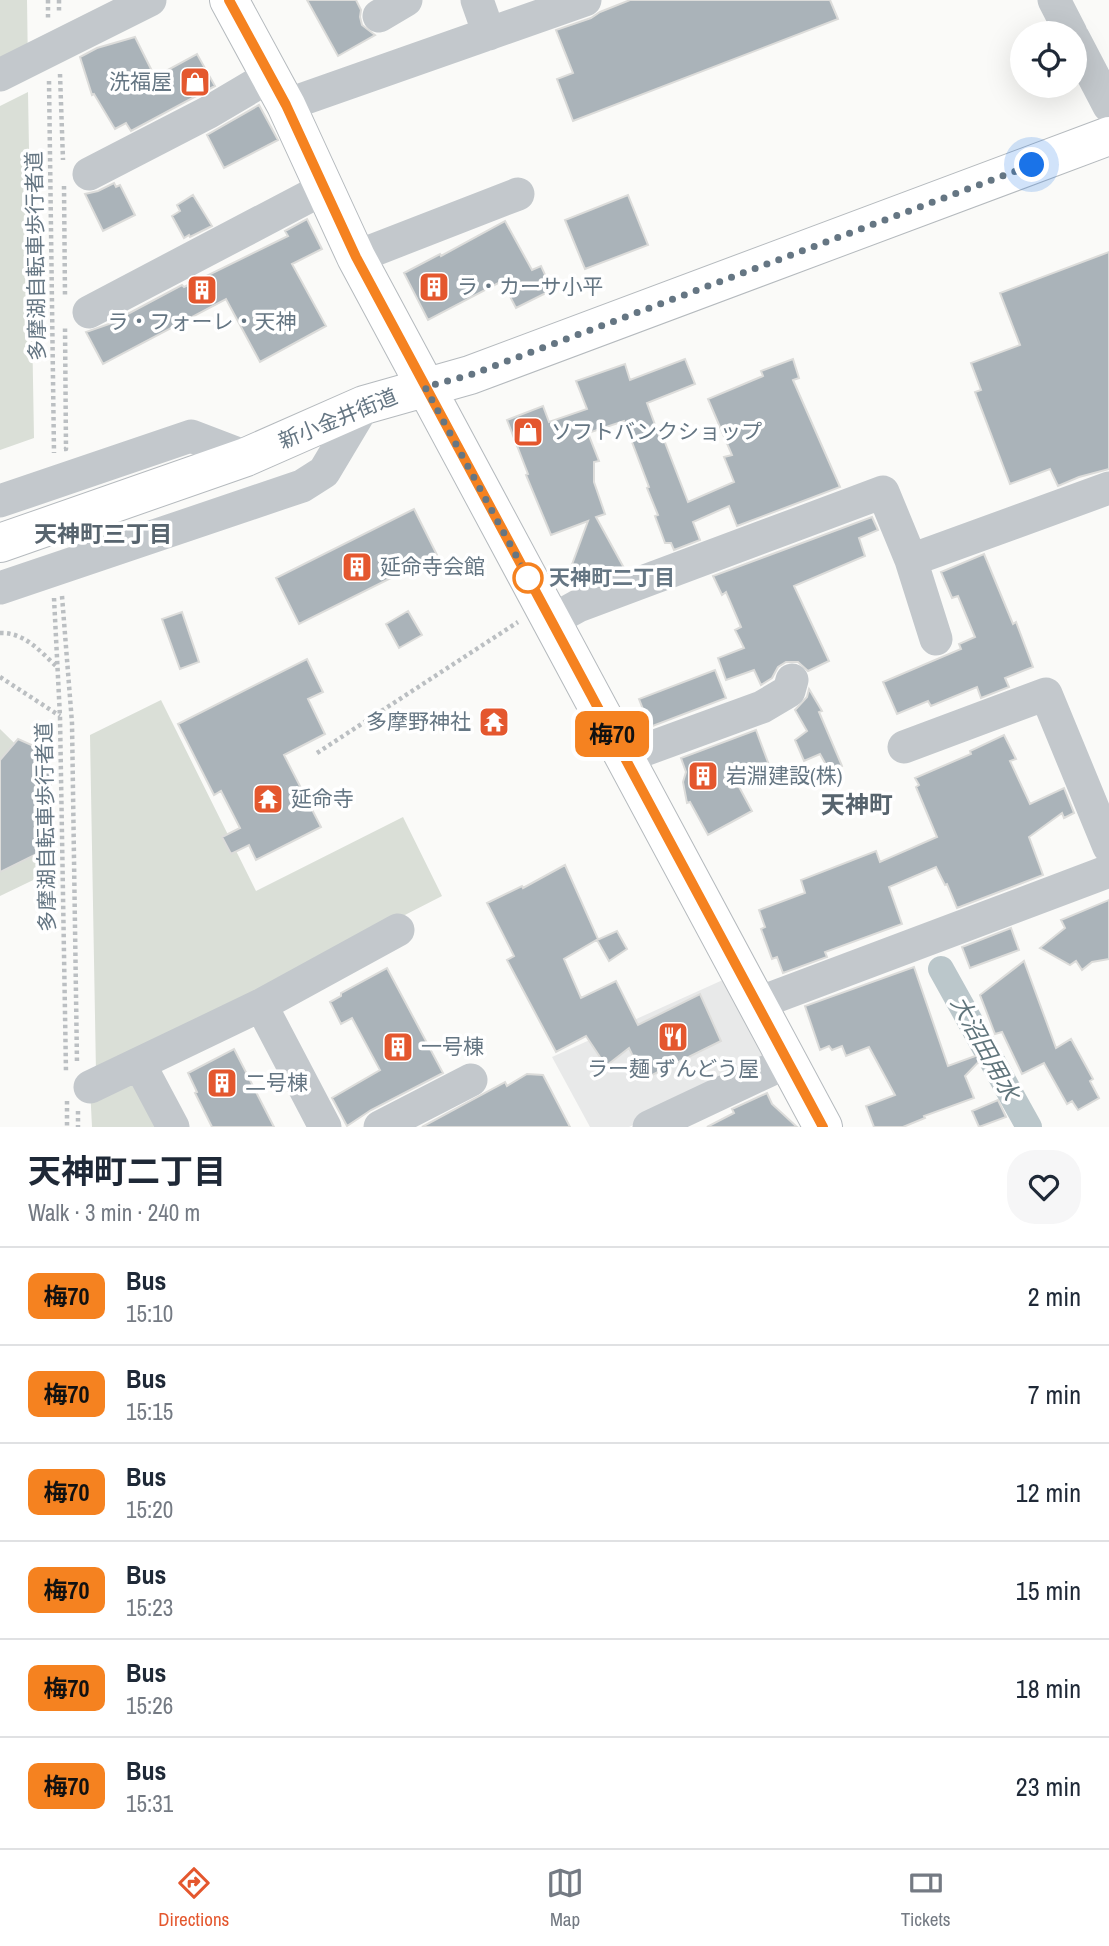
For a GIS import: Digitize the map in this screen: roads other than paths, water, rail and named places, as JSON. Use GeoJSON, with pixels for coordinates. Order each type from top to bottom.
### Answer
{"type":"FeatureCollection","features":[{"type":"Feature","properties":{"kind":"main road"},"geometry":{"type":"LineString","coordinates":[[238,3],[356,257],[425,387],[536,621],[625,757],[823,1127]]}},
{"type":"Feature","properties":{"kind":"main road","name":"新小金井街道"},"geometry":{"type":"LineString","coordinates":[[0,543],[246,457],[364,405],[483,370],[1109,136]]}},
{"type":"Feature","properties":{"kind":"street"},"geometry":{"type":"LineString","coordinates":[[0,75],[150,0]]}},
{"type":"Feature","properties":{"kind":"street"},"geometry":{"type":"LineString","coordinates":[[477,0],[489,34]]}},
{"type":"Feature","properties":{"kind":"street"},"geometry":{"type":"LineString","coordinates":[[72,169],[209,111],[278,90],[315,93],[585,0]]}},
{"type":"Feature","properties":{"kind":"street"},"geometry":{"type":"LineString","coordinates":[[1054,0],[1065,21]]}},
{"type":"Feature","properties":{"kind":"street"},"geometry":{"type":"LineString","coordinates":[[1087,65],[1109,106]]}},
{"type":"Feature","properties":{"kind":"street"},"geometry":{"type":"LineString","coordinates":[[73,316],[325,188]]}},
{"type":"Feature","properties":{"kind":"street"},"geometry":{"type":"LineString","coordinates":[[356,257],[518,194]]}},
{"type":"Feature","properties":{"kind":"street"},"geometry":{"type":"LineString","coordinates":[[0,588],[302,486],[324,471],[364,405]]}},
{"type":"Feature","properties":{"kind":"street"},"geometry":{"type":"LineString","coordinates":[[0,501],[191,436],[246,457]]}},
{"type":"Feature","properties":{"kind":"street"},"geometry":{"type":"LineString","coordinates":[[911,560],[1109,488]]}},
{"type":"Feature","properties":{"kind":"street"},"geometry":{"type":"LineString","coordinates":[[536,621],[883,492],[911,560],[936,639]]}},
{"type":"Feature","properties":{"kind":"street"},"geometry":{"type":"LineString","coordinates":[[625,757],[762,706],[789,691],[792,680]]}},
{"type":"Feature","properties":{"kind":"street"},"geometry":{"type":"LineString","coordinates":[[904,747],[1046,694],[1109,847]]}},
{"type":"Feature","properties":{"kind":"street"},"geometry":{"type":"LineString","coordinates":[[756,1004],[1109,871]]}},
{"type":"Feature","properties":{"kind":"street"},"geometry":{"type":"LineString","coordinates":[[76,1089],[140,1065],[398,930]]}},
{"type":"Feature","properties":{"kind":"street"},"geometry":{"type":"LineString","coordinates":[[261,1004],[325,1127]]}},
{"type":"Feature","properties":{"kind":"street"},"geometry":{"type":"LineString","coordinates":[[649,1127],[787,1062]]}},
{"type":"Feature","properties":{"kind":"street"},"geometry":{"type":"LineString","coordinates":[[140,1065],[173,1127]]}},
{"type":"Feature","properties":{"kind":"street"},"geometry":{"type":"LineString","coordinates":[[380,1127],[471,1080]]}},
{"type":"Feature","properties":{"kind":"waterway","name":"大沼田用水"},"geometry":{"type":"LineString","coordinates":[[941,969],[1029,1127]]}},
{"type":"Feature","properties":{"kind":"place","name":"洗福屋"},"geometry":{"type":"Point","coordinates":[195,82]}},
{"type":"Feature","properties":{"kind":"place","name":"ラ・カーサ小平"},"geometry":{"type":"Point","coordinates":[434,287]}},
{"type":"Feature","properties":{"kind":"place","name":"ラ・フォーレ・天神"},"geometry":{"type":"Point","coordinates":[202,290]}},
{"type":"Feature","properties":{"kind":"place","name":"ソフトバンクショップ"},"geometry":{"type":"Point","coordinates":[528,432]}},
{"type":"Feature","properties":{"kind":"place","name":"延命寺会館"},"geometry":{"type":"Point","coordinates":[357,567]}},
{"type":"Feature","properties":{"kind":"place","name":"天神町二丁目"},"geometry":{"type":"Point","coordinates":[528,578]}},
{"type":"Feature","properties":{"kind":"place","name":"多摩野神社"},"geometry":{"type":"Point","coordinates":[494,722]}},
{"type":"Feature","properties":{"kind":"place","name":"岩淵建設(株)"},"geometry":{"type":"Point","coordinates":[703,776]}},
{"type":"Feature","properties":{"kind":"place","name":"延命寺"},"geometry":{"type":"Point","coordinates":[268,799]}},
{"type":"Feature","properties":{"kind":"place","name":"ラー麺 ずんどう屋"},"geometry":{"type":"Point","coordinates":[673,1037]}},
{"type":"Feature","properties":{"kind":"place","name":"一号棟"},"geometry":{"type":"Point","coordinates":[398,1047]}},
{"type":"Feature","properties":{"kind":"place","name":"二号棟"},"geometry":{"type":"Point","coordinates":[222,1083]}},
{"type":"Feature","properties":{"kind":"district","name":"天神町三丁目"},"geometry":{"type":"Point","coordinates":[103,534]}},
{"type":"Feature","properties":{"kind":"district","name":"天神町"},"geometry":{"type":"Point","coordinates":[857,805]}}]}
